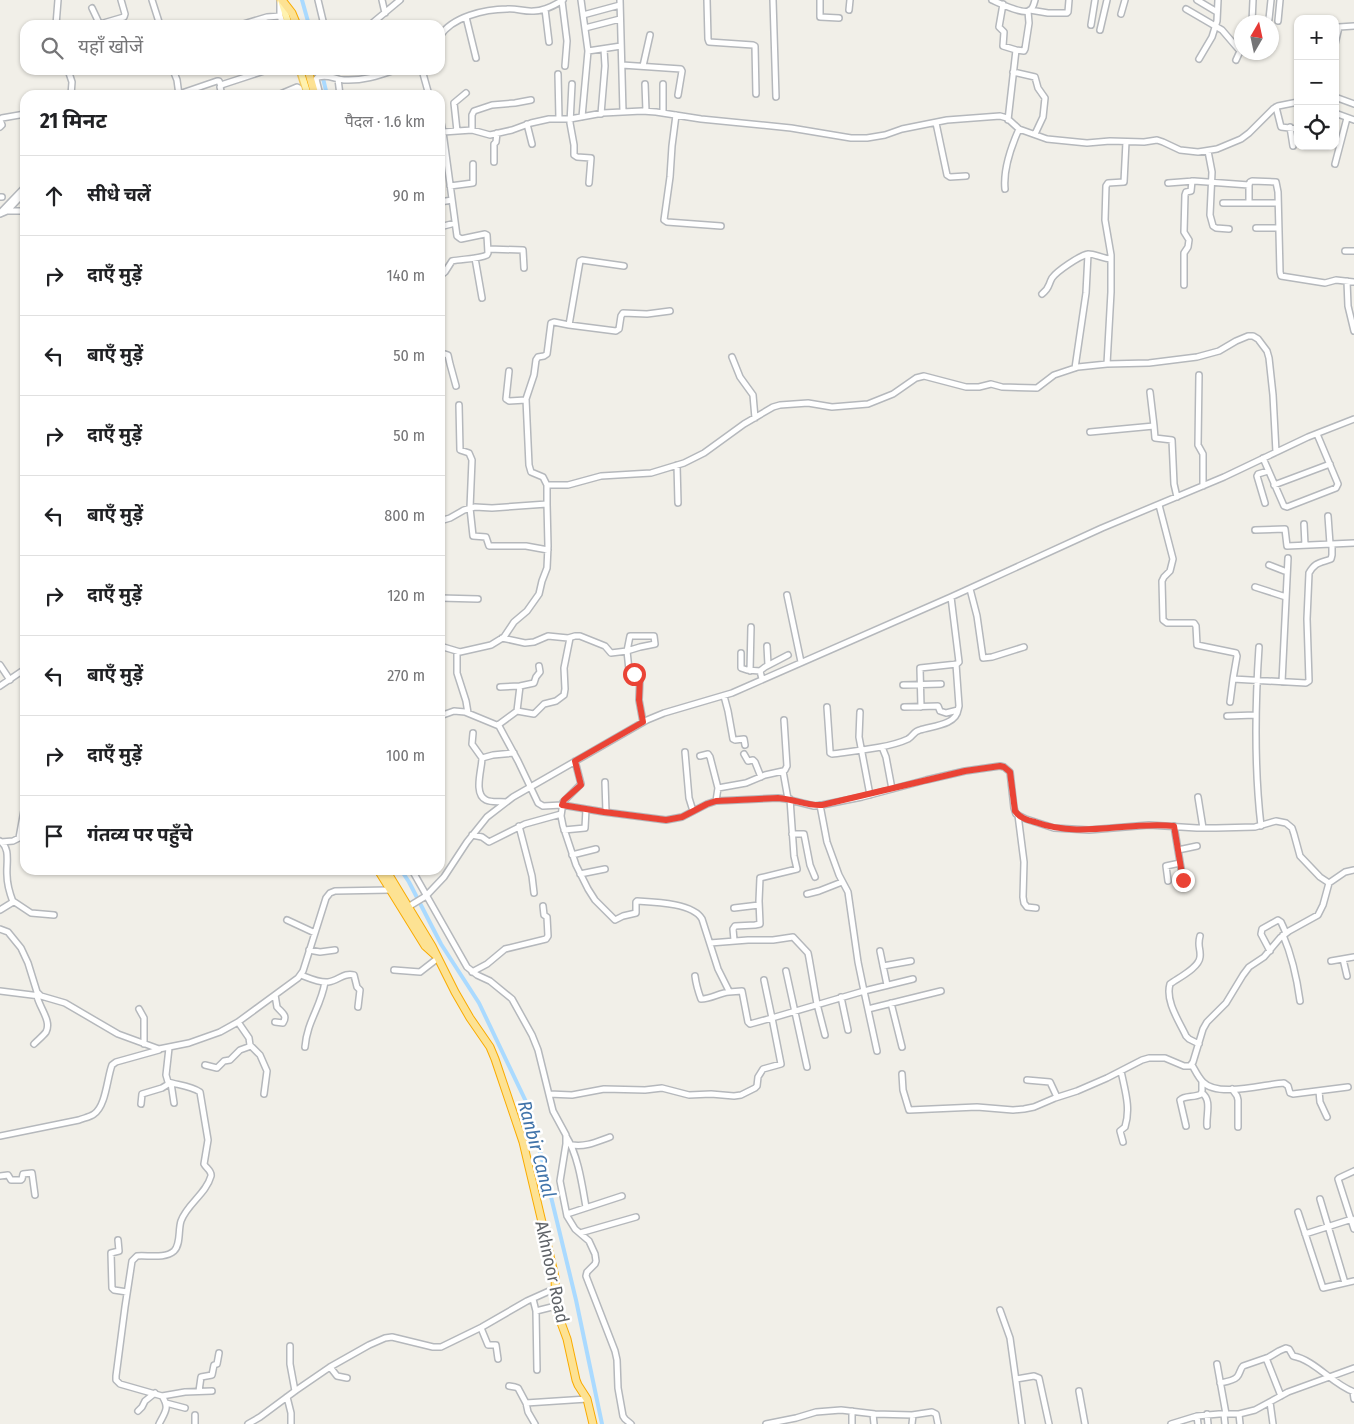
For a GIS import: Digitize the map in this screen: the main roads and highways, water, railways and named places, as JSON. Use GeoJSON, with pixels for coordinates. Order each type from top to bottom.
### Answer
{"type":"FeatureCollection","features":[{"type":"Feature","properties":{"kind":"highway"},"geometry":{"type":"LineString","coordinates":[[281,0],[292,13],[294,20]]}},
{"type":"Feature","properties":{"kind":"highway"},"geometry":{"type":"LineString","coordinates":[[311,75],[314,79],[315,90]]}},
{"type":"Feature","properties":{"kind":"highway","name":"Akhnoor Road"},"geometry":{"type":"LineString","coordinates":[[381,875],[425,946],[438,958]]}},
{"type":"Feature","properties":{"kind":"highway","name":"Akhnoor Road"},"geometry":{"type":"LineString","coordinates":[[389,875],[438,958],[467,1013],[493,1053],[525,1148],[552,1266],[556,1298],[578,1385],[587,1399],[592,1422]]}},
{"type":"Feature","properties":{"kind":"main road"},"geometry":{"type":"LineString","coordinates":[[302,75],[306,90]]}},
{"type":"Feature","properties":{"kind":"waterway","name":"Ranbir Canal"},"geometry":{"type":"LineString","coordinates":[[302,0],[308,20]]}},
{"type":"Feature","properties":{"kind":"waterway","name":"Ranbir Canal"},"geometry":{"type":"LineString","coordinates":[[322,75],[326,90]]}},
{"type":"Feature","properties":{"kind":"waterway","name":"Ranbir Canal"},"geometry":{"type":"LineString","coordinates":[[404,875],[441,944],[479,1003],[530,1110],[576,1300],[602,1424]]}}]}
